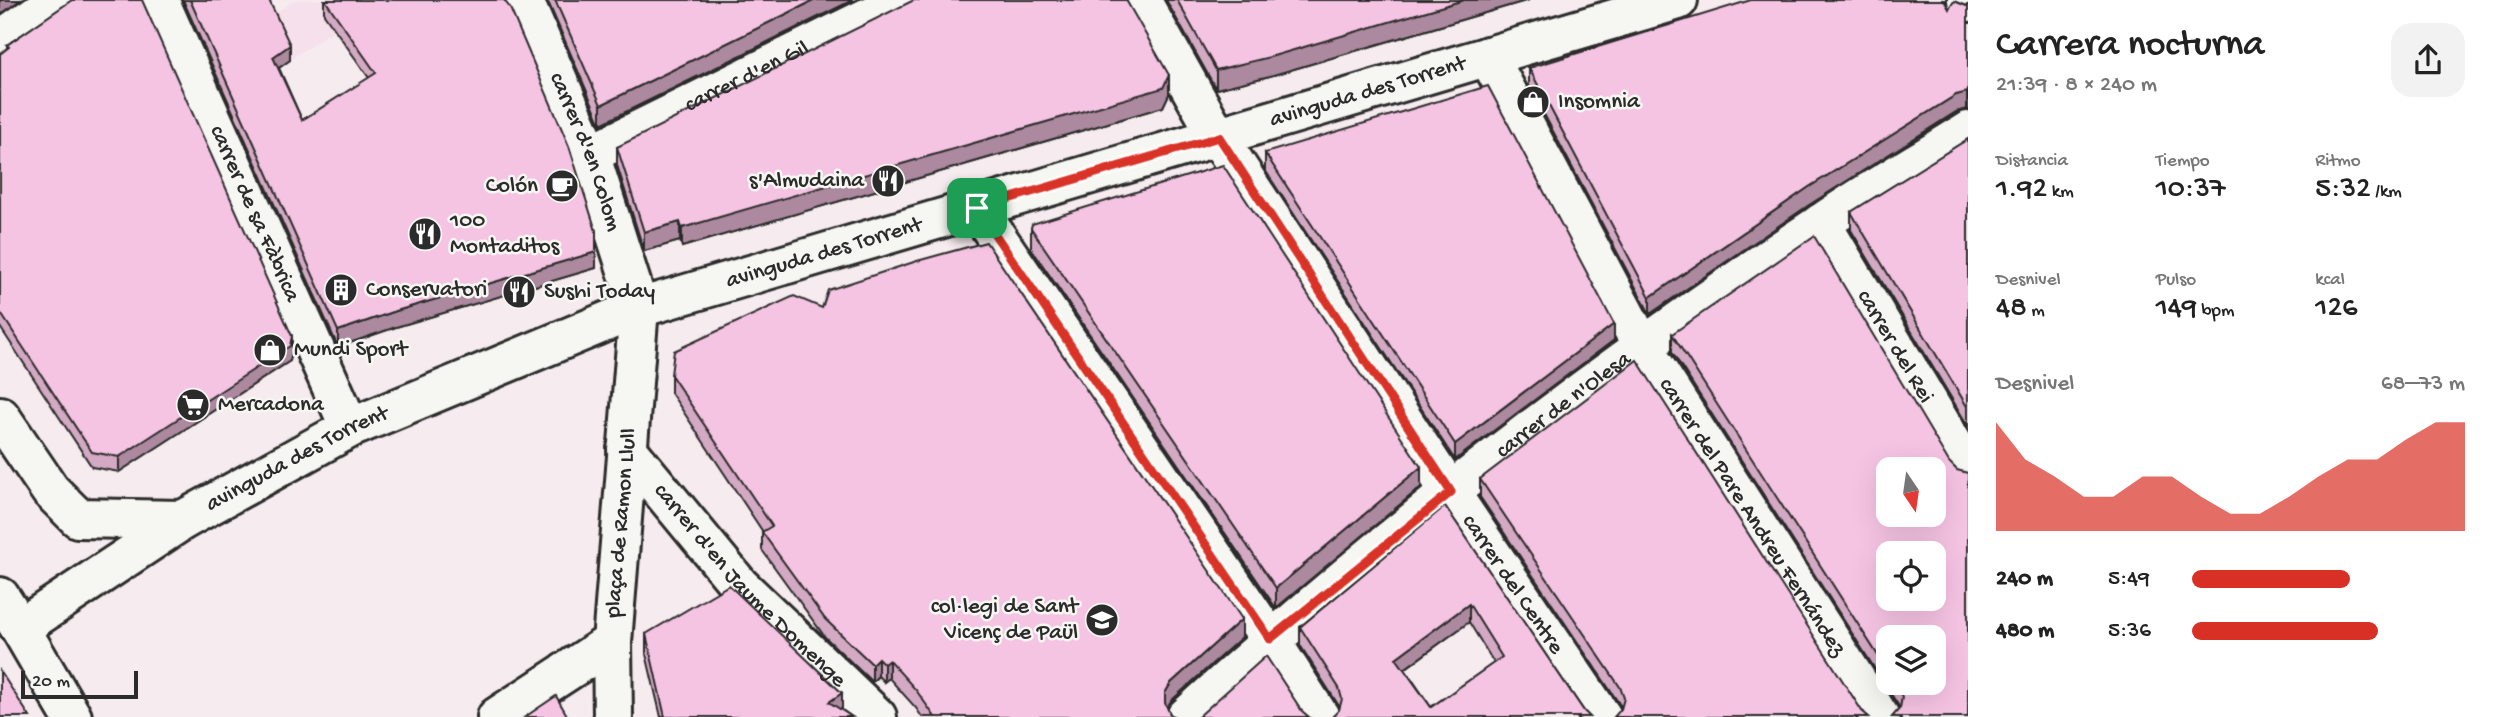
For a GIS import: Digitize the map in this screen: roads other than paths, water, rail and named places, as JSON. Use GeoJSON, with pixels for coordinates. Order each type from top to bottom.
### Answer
{"type":"FeatureCollection","features":[{"type":"Feature","properties":{"kind":"street"},"geometry":{"type":"LineString","coordinates":[[0,40],[57,0]]}},
{"type":"Feature","properties":{"kind":"street","name":"carrer de sa Fàbrica"},"geometry":{"type":"LineString","coordinates":[[159,0],[350,428]]}},
{"type":"Feature","properties":{"kind":"street","name":"carrer d'en Colom"},"geometry":{"type":"LineString","coordinates":[[520,0],[529,13],[590,154],[639,309]]}},
{"type":"Feature","properties":{"kind":"street","name":"carrer d'en Gil"},"geometry":{"type":"LineString","coordinates":[[590,154],[904,0]]}},
{"type":"Feature","properties":{"kind":"street","name":"carrer del Centre"},"geometry":{"type":"LineString","coordinates":[[1141,0],[1219,137],[1602,717]]}},
{"type":"Feature","properties":{"kind":"street","name":"avinguda des Torrent"},"geometry":{"type":"LineString","coordinates":[[10,612],[350,428],[639,309],[1678,0]]}},
{"type":"Feature","properties":{"kind":"street","name":"carrer del Pare Andreu Fernández"},"geometry":{"type":"LineString","coordinates":[[1488,56],[1642,346],[1880,717]]}},
{"type":"Feature","properties":{"kind":"street","name":"carrer de n'Olesa"},"geometry":{"type":"LineString","coordinates":[[1186,717],[1270,639],[1451,492],[1642,346],[1821,223],[1968,131]]}},
{"type":"Feature","properties":{"kind":"street"},"geometry":{"type":"LineString","coordinates":[[977,208],[1270,639],[1320,717]]}},
{"type":"Feature","properties":{"kind":"street","name":"carrer del Rei"},"geometry":{"type":"LineString","coordinates":[[1821,223],[1968,469]]}},
{"type":"Feature","properties":{"kind":"street","name":"plaça de Ramon Llull"},"geometry":{"type":"LineString","coordinates":[[497,717],[612,642],[639,309]]}},
{"type":"Feature","properties":{"kind":"street"},"geometry":{"type":"LineString","coordinates":[[0,416],[50,490],[78,518],[183,520]]}},
{"type":"Feature","properties":{"kind":"street","name":"carrer d'en Jaume Domenge"},"geometry":{"type":"LineString","coordinates":[[627,449],[740,586],[877,717]]}},
{"type":"Feature","properties":{"kind":"street"},"geometry":{"type":"LineString","coordinates":[[10,612],[72,717]]}},
{"type":"Feature","properties":{"kind":"street"},"geometry":{"type":"LineString","coordinates":[[612,642],[614,717]]}},
{"type":"Feature","properties":{"kind":"place","name":"Insomnia"},"geometry":{"type":"Point","coordinates":[1533,102]}},
{"type":"Feature","properties":{"kind":"place","name":"s'Almudaina"},"geometry":{"type":"Point","coordinates":[888,181]}},
{"type":"Feature","properties":{"kind":"place","name":"Colón"},"geometry":{"type":"Point","coordinates":[562,186]}},
{"type":"Feature","properties":{"kind":"place","name":"100 Montaditos"},"geometry":{"type":"Point","coordinates":[425,234]}},
{"type":"Feature","properties":{"kind":"place","name":"Conservatori"},"geometry":{"type":"Point","coordinates":[341,290]}},
{"type":"Feature","properties":{"kind":"place","name":"Sushi Today"},"geometry":{"type":"Point","coordinates":[519,292]}},
{"type":"Feature","properties":{"kind":"place","name":"Mundi Sport"},"geometry":{"type":"Point","coordinates":[270,350]}},
{"type":"Feature","properties":{"kind":"place","name":"Mercadona"},"geometry":{"type":"Point","coordinates":[193,405]}},
{"type":"Feature","properties":{"kind":"place","name":"col·legi de Sant Vicenç de Paül"},"geometry":{"type":"Point","coordinates":[1102,620]}}]}
